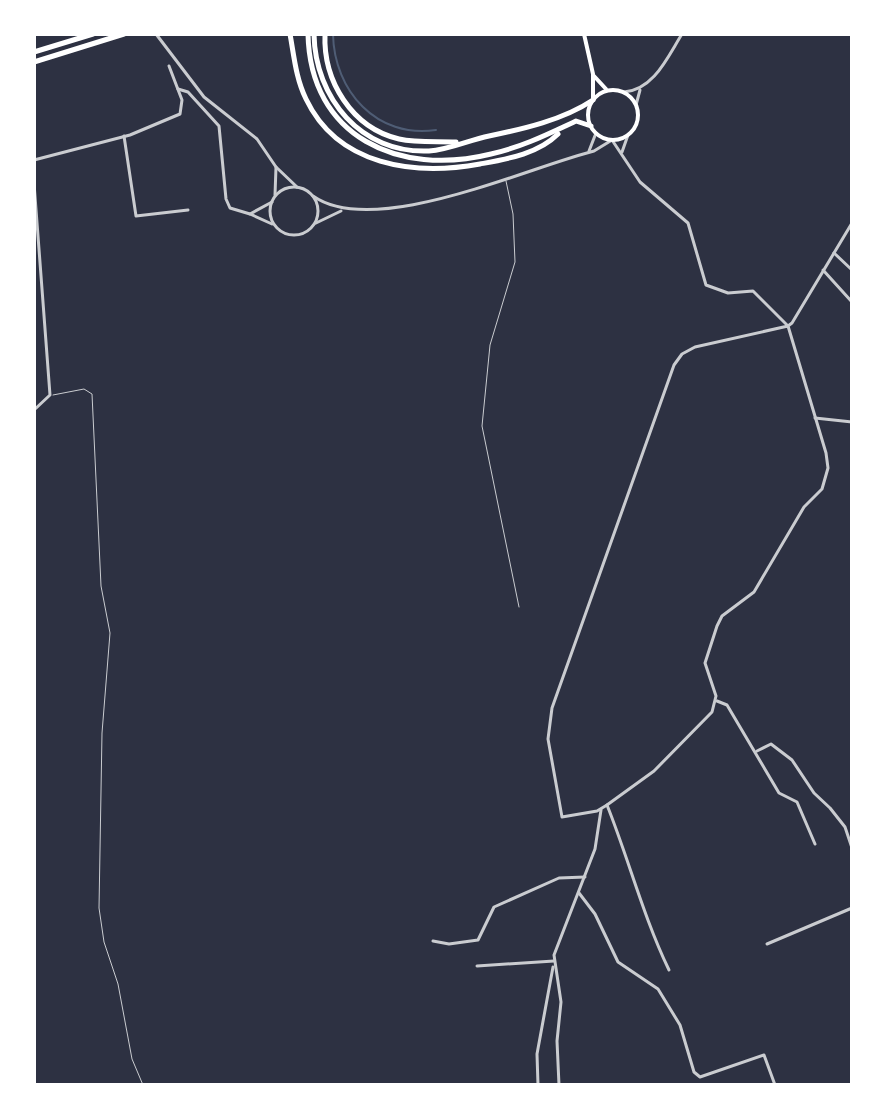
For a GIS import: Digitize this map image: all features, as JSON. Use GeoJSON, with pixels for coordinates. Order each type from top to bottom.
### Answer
{"type":"FeatureCollection","features":[{"type":"Feature","properties":{"kind":"highway"},"geometry":{"type":"LineString","coordinates":[[34,52],[93,34]]}},
{"type":"Feature","properties":{"kind":"highway"},"geometry":{"type":"LineString","coordinates":[[34,62],[124,34]]}},
{"type":"Feature","properties":{"kind":"highway"},"geometry":{"type":"LineString","coordinates":[[290,34],[297,73],[312,110],[339,141],[371,160],[411,168],[472,166],[532,152],[576,121],[591,126]]}},
{"type":"Feature","properties":{"kind":"highway"},"geometry":{"type":"LineString","coordinates":[[308,34],[313,74],[325,103],[346,128],[382,150],[422,159],[478,157],[545,138],[565,128]]}},
{"type":"Feature","properties":{"kind":"highway"},"geometry":{"type":"LineString","coordinates":[[314,34],[317,65],[326,90],[356,127],[374,139],[409,150],[434,151],[457,142],[540,123],[593,100]]}},
{"type":"Feature","properties":{"kind":"highway"},"geometry":{"type":"LineString","coordinates":[[325,34],[332,81],[359,118],[378,131],[402,140],[457,142]]}},
{"type":"Feature","properties":{"kind":"main road"},"geometry":{"type":"LineString","coordinates":[[584,34],[593,74],[593,100],[588,114],[591,126],[596,133],[612,140],[628,135],[637,121],[636,105],[624,92],[608,90],[599,84],[593,74]]}},
{"type":"Feature","properties":{"kind":"main road"},"geometry":{"type":"LineString","coordinates":[[593,100],[608,90]]}},
{"type":"Feature","properties":{"kind":"street"},"geometry":{"type":"LineString","coordinates":[[156,34],[204,97],[257,139],[276,167],[297,187],[344,209]]}},
{"type":"Feature","properties":{"kind":"street"},"geometry":{"type":"LineString","coordinates":[[636,105],[642,87],[658,71],[682,34]]}},
{"type":"Feature","properties":{"kind":"street"},"geometry":{"type":"LineString","coordinates":[[34,160],[124,136],[180,114],[183,109],[169,66]]}},
{"type":"Feature","properties":{"kind":"street"},"geometry":{"type":"LineString","coordinates":[[624,92],[642,87]]}},
{"type":"Feature","properties":{"kind":"street"},"geometry":{"type":"LineString","coordinates":[[178,89],[188,92],[215,119],[222,143],[227,204],[234,212],[250,214],[291,235],[303,233],[344,209],[420,204],[588,152],[612,140],[640,182],[688,223],[706,285],[728,293],[753,291],[788,326],[828,468],[825,483],[804,507],[754,592],[722,616],[717,626],[705,670],[717,701],[712,712],[654,771],[607,805],[562,817],[548,739],[549,722],[674,365],[682,354],[695,347],[788,326],[795,320],[851,227]]}},
{"type":"Feature","properties":{"kind":"street"},"geometry":{"type":"LineString","coordinates":[[588,152],[594,145],[596,133]]}},
{"type":"Feature","properties":{"kind":"street"},"geometry":{"type":"LineString","coordinates":[[622,152],[628,135]]}},
{"type":"Feature","properties":{"kind":"street"},"geometry":{"type":"LineString","coordinates":[[124,136],[136,216],[188,210]]}},
{"type":"Feature","properties":{"kind":"street"},"geometry":{"type":"LineString","coordinates":[[275,197],[276,167]]}},
{"type":"Feature","properties":{"kind":"street"},"geometry":{"type":"LineString","coordinates":[[34,183],[50,395],[34,410]]}},
{"type":"Feature","properties":{"kind":"street"},"geometry":{"type":"LineString","coordinates":[[275,225],[270,214],[272,202],[284,189],[297,187]]}},
{"type":"Feature","properties":{"kind":"street"},"geometry":{"type":"LineString","coordinates":[[313,196],[318,214],[313,226]]}},
{"type":"Feature","properties":{"kind":"street"},"geometry":{"type":"LineString","coordinates":[[250,214],[272,202]]}},
{"type":"Feature","properties":{"kind":"street"},"geometry":{"type":"LineString","coordinates":[[834,253],[852,270]]}},
{"type":"Feature","properties":{"kind":"street"},"geometry":{"type":"LineString","coordinates":[[823,270],[852,302]]}},
{"type":"Feature","properties":{"kind":"street"},"geometry":{"type":"LineString","coordinates":[[815,418],[852,422]]}},
{"type":"Feature","properties":{"kind":"street"},"geometry":{"type":"LineString","coordinates":[[717,701],[727,705],[781,796],[797,802],[815,844]]}},
{"type":"Feature","properties":{"kind":"street"},"geometry":{"type":"LineString","coordinates":[[757,751],[771,744],[792,760],[814,793],[845,827],[852,848]]}},
{"type":"Feature","properties":{"kind":"street"},"geometry":{"type":"LineString","coordinates":[[607,805],[642,895],[648,927],[669,970]]}},
{"type":"Feature","properties":{"kind":"street"},"geometry":{"type":"LineString","coordinates":[[538,1085],[537,1054],[554,962],[597,840],[601,809]]}},
{"type":"Feature","properties":{"kind":"street"},"geometry":{"type":"LineString","coordinates":[[433,941],[449,944],[475,941],[483,934],[494,907],[559,878],[585,877]]}},
{"type":"Feature","properties":{"kind":"street"},"geometry":{"type":"LineString","coordinates":[[579,893],[595,914],[618,962],[658,989],[680,1025],[694,1072],[700,1077],[764,1055],[775,1085]]}},
{"type":"Feature","properties":{"kind":"street"},"geometry":{"type":"LineString","coordinates":[[767,944],[852,908]]}},
{"type":"Feature","properties":{"kind":"street"},"geometry":{"type":"LineString","coordinates":[[477,966],[554,962]]}},
{"type":"Feature","properties":{"kind":"street"},"geometry":{"type":"LineString","coordinates":[[554,962],[561,1002],[557,1041],[559,1085]]}},
{"type":"Feature","properties":{"kind":"lane"},"geometry":{"type":"LineString","coordinates":[[506,178],[513,214],[515,262],[490,345],[482,426],[519,607]]}},
{"type":"Feature","properties":{"kind":"lane"},"geometry":{"type":"LineString","coordinates":[[50,395],[84,389],[92,394],[101,586],[110,633],[102,733],[99,908],[132,1059],[143,1085]]}},
{"type":"Feature","properties":{"kind":"waterway"},"geometry":{"type":"LineString","coordinates":[[333,34],[341,74],[350,92],[363,107],[395,127],[415,131],[436,130]]}}]}
